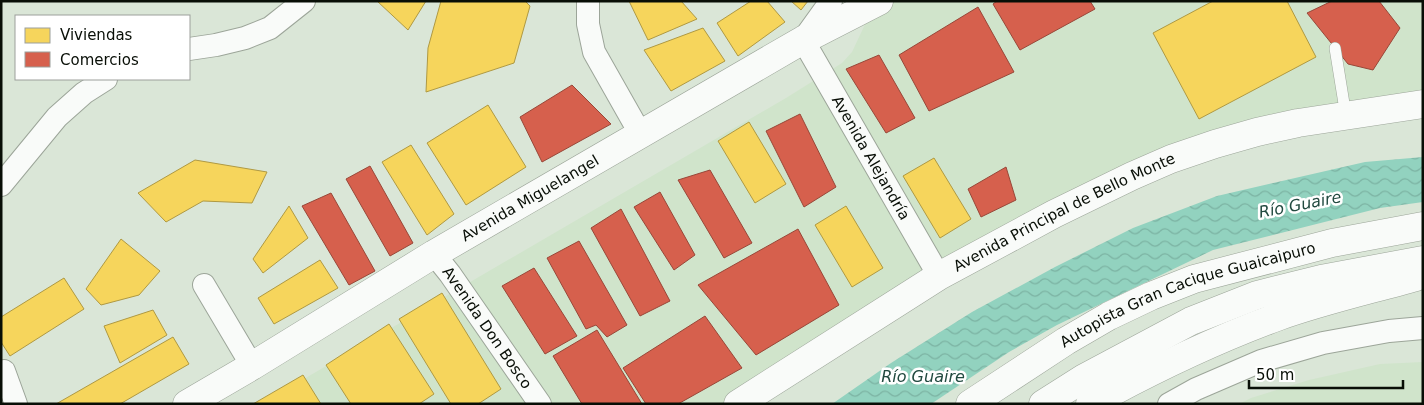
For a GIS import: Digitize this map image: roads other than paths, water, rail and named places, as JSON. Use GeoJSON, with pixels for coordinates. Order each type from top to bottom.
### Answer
{"type":"FeatureCollection","features":[{"type":"Feature","properties":{"kind":"main road","name":"Avenida Miguelangel"},"geometry":{"type":"LineString","coordinates":[[187,404],[434,254],[804,40],[879,1]]}},
{"type":"Feature","properties":{"kind":"main road","name":"Avenida Principal de Bello Monte"},"geometry":{"type":"LineString","coordinates":[[738,404],[939,276],[1054,214],[1132,176],[1171,159],[1257,132],[1298,123],[1423,104]]}},
{"type":"Feature","properties":{"kind":"main road","name":"Autopista Gran Cacique Guaicaipuro"},"geometry":{"type":"LineString","coordinates":[[970,404],[1108,316],[1194,279],[1332,243],[1423,226]]}},
{"type":"Feature","properties":{"kind":"main road"},"geometry":{"type":"LineString","coordinates":[[1043,404],[1084,378],[1191,321],[1257,295],[1321,279],[1423,260]]}},
{"type":"Feature","properties":{"kind":"main road"},"geometry":{"type":"LineString","coordinates":[[1090,404],[1138,377],[1207,345],[1278,317],[1423,275]]}},
{"type":"Feature","properties":{"kind":"street"},"geometry":{"type":"LineString","coordinates":[[190,49],[245,38],[270,28],[304,1]]}},
{"type":"Feature","properties":{"kind":"street"},"geometry":{"type":"LineString","coordinates":[[588,1],[588,24],[594,52],[641,135]]}},
{"type":"Feature","properties":{"kind":"street"},"geometry":{"type":"LineString","coordinates":[[804,40],[830,1]]}},
{"type":"Feature","properties":{"kind":"street","name":"Avenida Alejandría"},"geometry":{"type":"LineString","coordinates":[[804,40],[939,276]]}},
{"type":"Feature","properties":{"kind":"street"},"geometry":{"type":"LineString","coordinates":[[1,185],[57,117],[84,94],[105,80]]}},
{"type":"Feature","properties":{"kind":"street","name":"Avenida Don Bosco"},"geometry":{"type":"LineString","coordinates":[[434,254],[450,274],[540,404]]}},
{"type":"Feature","properties":{"kind":"street"},"geometry":{"type":"LineString","coordinates":[[204,285],[252,366]]}},
{"type":"Feature","properties":{"kind":"street"},"geometry":{"type":"LineString","coordinates":[[1169,404],[1261,361],[1323,342],[1389,331],[1423,328]]}},
{"type":"Feature","properties":{"kind":"street"},"geometry":{"type":"LineString","coordinates":[[4,371],[16,404]]}},
{"type":"Feature","properties":{"kind":"lane"},"geometry":{"type":"LineString","coordinates":[[1335,48],[1346,116]]}},
{"type":"Feature","properties":{"kind":"water","name":"Río Guaire"},"geometry":{"type":"Polygon","coordinates":[[[1423,157],[1423,202],[1380,208],[1213,250],[1057,325],[1009,352],[931,404],[832,404],[891,363],[972,312],[1055,267],[1133,228],[1217,196],[1365,162],[1423,157]]]}}]}
